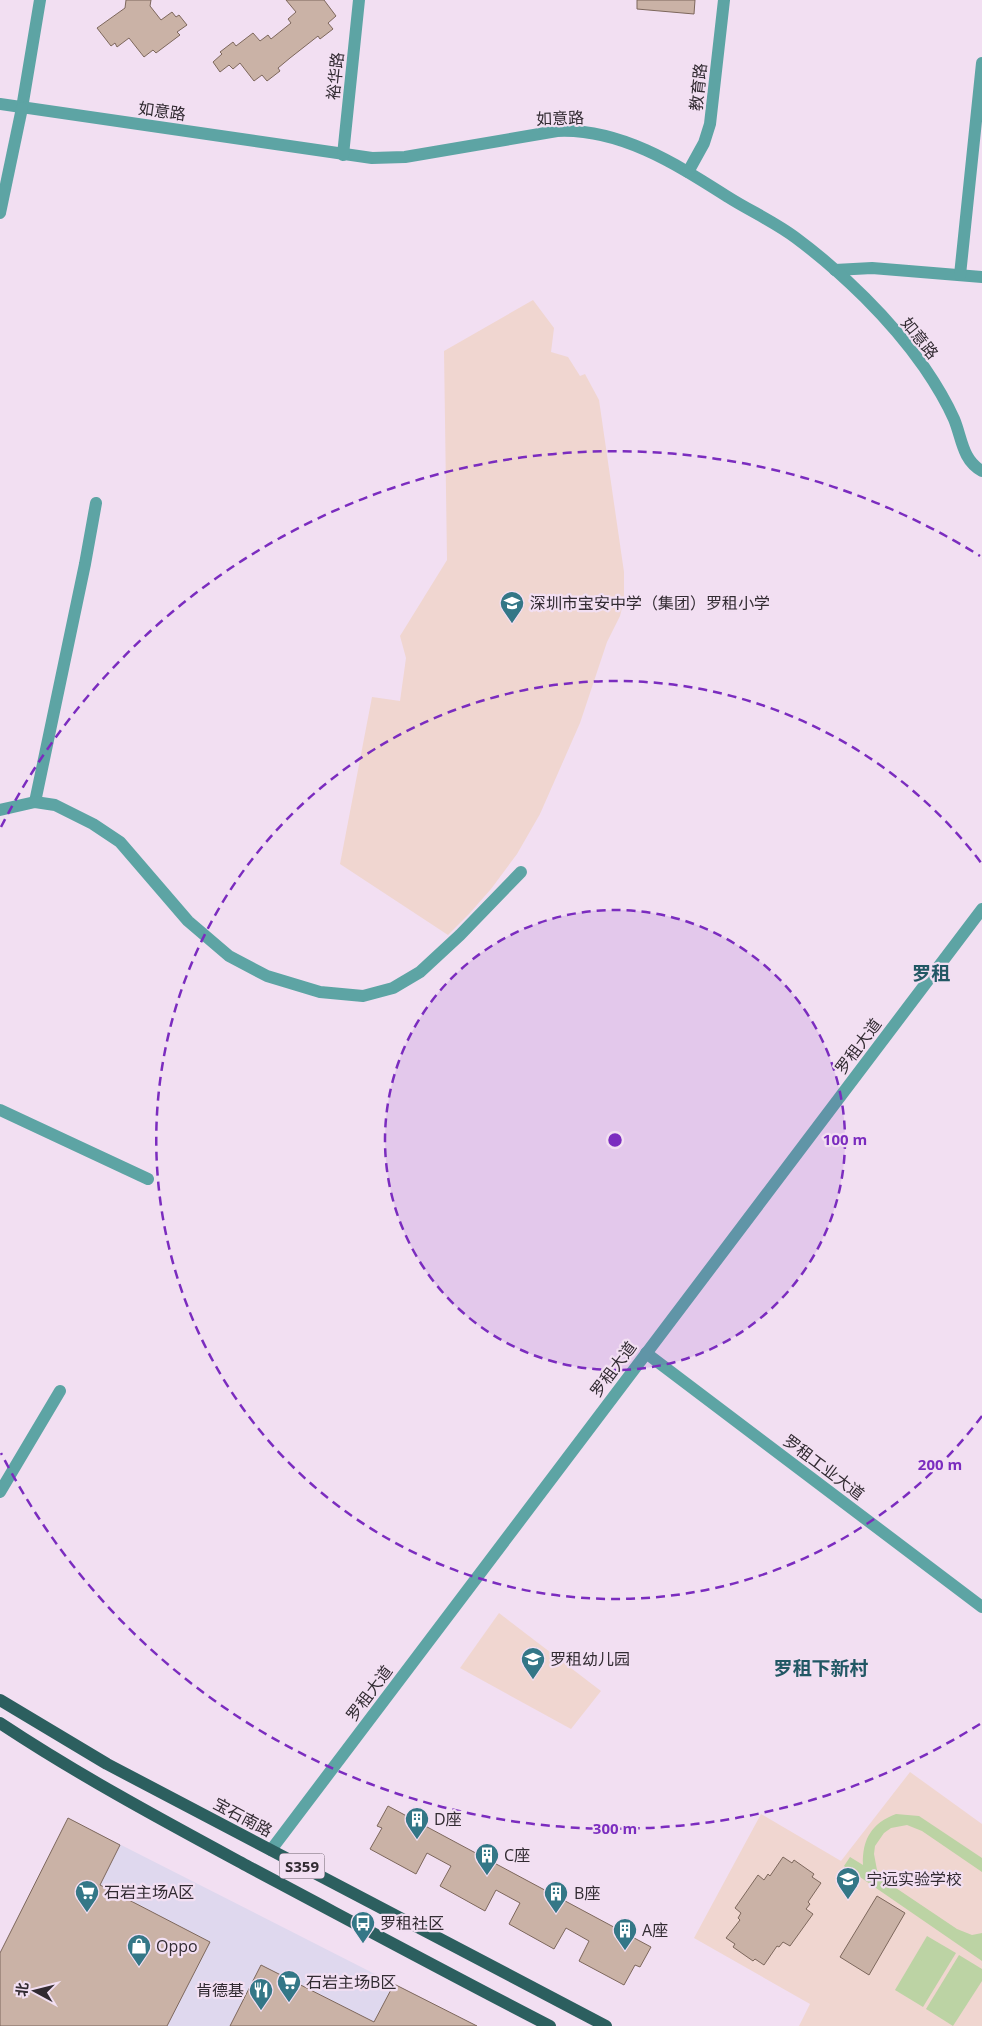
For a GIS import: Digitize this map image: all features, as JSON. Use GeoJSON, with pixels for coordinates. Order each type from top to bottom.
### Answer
{"type":"FeatureCollection","features":[{"type":"Feature","properties":{"kind":"main road","name":"宝石南路"},"geometry":{"type":"LineString","coordinates":[[0,1700],[107,1764],[606,2026]]}},
{"type":"Feature","properties":{"kind":"main road","name":"S359"},"geometry":{"type":"LineString","coordinates":[[0,1723],[95,1783],[144,1810],[428,1963],[550,2026]]}},
{"type":"Feature","properties":{"kind":"street"},"geometry":{"type":"LineString","coordinates":[[0,213],[22,108],[40,0]]}},
{"type":"Feature","properties":{"kind":"street","name":"裕华路"},"geometry":{"type":"LineString","coordinates":[[343,155],[359,0]]}},
{"type":"Feature","properties":{"kind":"street","name":"教育路"},"geometry":{"type":"LineString","coordinates":[[688,172],[704,144],[710,124],[724,0]]}},
{"type":"Feature","properties":{"kind":"street"},"geometry":{"type":"LineString","coordinates":[[960,275],[982,63]]}},
{"type":"Feature","properties":{"kind":"street","name":"如意路"},"geometry":{"type":"LineString","coordinates":[[0,104],[372,158],[405,157],[530,135],[578,130],[601,134],[626,142],[688,172],[794,237],[835,270],[907,344],[938,387],[954,420],[967,457],[974,466],[982,471]]}},
{"type":"Feature","properties":{"kind":"street"},"geometry":{"type":"LineString","coordinates":[[835,270],[872,268],[982,277]]}},
{"type":"Feature","properties":{"kind":"street"},"geometry":{"type":"LineString","coordinates":[[35,802],[86,564],[96,502]]}},
{"type":"Feature","properties":{"kind":"street"},"geometry":{"type":"LineString","coordinates":[[0,810],[35,802],[55,805],[93,824],[120,842],[188,921],[229,956],[267,976],[320,992],[363,996],[393,988],[420,972],[460,935],[521,872]]}},
{"type":"Feature","properties":{"kind":"street","name":"罗租大道"},"geometry":{"type":"LineString","coordinates":[[271,1850],[982,909]]}},
{"type":"Feature","properties":{"kind":"street"},"geometry":{"type":"LineString","coordinates":[[0,1110],[148,1179]]}},
{"type":"Feature","properties":{"kind":"street","name":"罗租工业大道"},"geometry":{"type":"LineString","coordinates":[[646,1353],[982,1607]]}},
{"type":"Feature","properties":{"kind":"street"},"geometry":{"type":"LineString","coordinates":[[0,1492],[60,1391]]}},
{"type":"Feature","properties":{"kind":"shaded area","name":"深圳市宝安中学（集团）罗租小学"},"geometry":{"type":"Polygon","coordinates":[[[533,300],[554,328],[551,352],[568,357],[580,376],[585,374],[599,400],[624,572],[624,600],[620,616],[607,642],[580,723],[540,814],[517,854],[491,889],[448,935],[340,864],[372,697],[400,701],[406,658],[400,636],[447,560],[444,351],[533,300]]]}},
{"type":"Feature","properties":{"kind":"shaded area","name":"罗租幼儿园"},"geometry":{"type":"Polygon","coordinates":[[[499,1613],[601,1691],[571,1729],[460,1668],[499,1613]]]}},
{"type":"Feature","properties":{"kind":"shaded area","name":"宁远实验学校"},"geometry":{"type":"Polygon","coordinates":[[[910,1772],[982,1824],[982,2026],[799,2026],[810,2004],[694,1938],[761,1814],[841,1861],[910,1772]]]}},
{"type":"Feature","properties":{"kind":"shaded area"},"geometry":{"type":"Polygon","coordinates":[[[68,1818],[477,2026],[2,2026],[1,1952],[68,1818]]]}},
{"type":"Feature","properties":{"kind":"green space"},"geometry":{"type":"Polygon","coordinates":[[[896,1814],[919,1816],[982,1858],[982,1872],[922,1831],[907,1825],[891,1828],[884,1833],[875,1846],[874,1854],[877,1870],[887,1882],[957,1929],[972,1935],[982,1933],[982,1961],[844,1866],[850,1857],[863,1865],[864,1847],[870,1833],[881,1822],[896,1814]]]}},
{"type":"Feature","properties":{"kind":"green space"},"geometry":{"type":"Polygon","coordinates":[[[927,1936],[956,1953],[923,2007],[895,1990],[927,1936]]]}},
{"type":"Feature","properties":{"kind":"green space"},"geometry":{"type":"Polygon","coordinates":[[[959,1955],[982,1969],[982,1981],[953,2026],[926,2009],[959,1955]]]}},
{"type":"Feature","properties":{"kind":"building"},"geometry":{"type":"Polygon","coordinates":[[[126,0],[151,0],[150,6],[161,20],[172,12],[176,17],[179,15],[187,25],[177,32],[180,35],[156,53],[153,50],[144,57],[129,38],[117,47],[115,43],[111,46],[97,28],[125,8],[126,0]]]}},
{"type":"Feature","properties":{"kind":"building"},"geometry":{"type":"Polygon","coordinates":[[[286,0],[324,0],[336,16],[328,23],[333,29],[320,39],[318,36],[290,58],[278,68],[280,71],[267,81],[262,75],[254,81],[240,63],[233,69],[229,65],[220,72],[213,62],[222,54],[220,52],[233,42],[236,46],[253,33],[260,41],[268,35],[271,39],[291,23],[288,19],[296,12],[286,0]]]}},
{"type":"Feature","properties":{"kind":"building"},"geometry":{"type":"Polygon","coordinates":[[[637,0],[695,0],[694,14],[637,9],[637,0]]]}},
{"type":"Feature","properties":{"kind":"building"},"geometry":{"type":"Polygon","coordinates":[[[388,1806],[651,1947],[640,1967],[635,1965],[624,1985],[579,1961],[589,1941],[566,1928],[554,1949],[509,1924],[520,1903],[496,1890],[485,1911],[440,1886],[451,1866],[427,1853],[416,1874],[370,1849],[382,1828],[377,1826],[388,1806]]]}},
{"type":"Feature","properties":{"kind":"building","name":"石岩主场A区"},"geometry":{"type":"Polygon","coordinates":[[[68,1818],[120,1845],[100,1885],[210,1942],[167,2026],[0,2026],[0,1953],[68,1818]]]}},
{"type":"Feature","properties":{"kind":"building"},"geometry":{"type":"Polygon","coordinates":[[[783,1857],[792,1863],[794,1860],[814,1874],[812,1877],[821,1883],[808,1902],[810,1904],[806,1909],[813,1914],[790,1946],[783,1942],[779,1947],[777,1946],[764,1965],[755,1959],[753,1961],[733,1947],[735,1944],[726,1938],[740,1920],[738,1918],[741,1913],[735,1908],[758,1875],[764,1880],[768,1874],[770,1876],[783,1857]]]}},
{"type":"Feature","properties":{"kind":"building"},"geometry":{"type":"Polygon","coordinates":[[[877,1896],[905,1913],[869,1975],[840,1957],[877,1896]]]}},
{"type":"Feature","properties":{"kind":"building","name":"石岩主场B区"},"geometry":{"type":"Polygon","coordinates":[[[261,1965],[374,2022],[394,1984],[477,2026],[230,2026],[261,1965]]]}},
{"type":"Feature","properties":{"kind":"place","name":"深圳市宝安中学（集团）罗租小学"},"geometry":{"type":"Point","coordinates":[512,624]}},
{"type":"Feature","properties":{"kind":"place","name":"罗租幼儿园"},"geometry":{"type":"Point","coordinates":[533,1680]}},
{"type":"Feature","properties":{"kind":"place","name":"D座"},"geometry":{"type":"Point","coordinates":[417,1840]}},
{"type":"Feature","properties":{"kind":"place","name":"C座"},"geometry":{"type":"Point","coordinates":[487,1876]}},
{"type":"Feature","properties":{"kind":"place","name":"宁远实验学校"},"geometry":{"type":"Point","coordinates":[848,1900]}},
{"type":"Feature","properties":{"kind":"place","name":"石岩主场A区"},"geometry":{"type":"Point","coordinates":[87,1913]}},
{"type":"Feature","properties":{"kind":"place","name":"B座"},"geometry":{"type":"Point","coordinates":[556,1914]}},
{"type":"Feature","properties":{"kind":"place","name":"罗租社区"},"geometry":{"type":"Point","coordinates":[363,1944]}},
{"type":"Feature","properties":{"kind":"place","name":"A座"},"geometry":{"type":"Point","coordinates":[625,1951]}},
{"type":"Feature","properties":{"kind":"place","name":"Oppo"},"geometry":{"type":"Point","coordinates":[139,1967]}},
{"type":"Feature","properties":{"kind":"place","name":"石岩主场B区"},"geometry":{"type":"Point","coordinates":[289,2003]}},
{"type":"Feature","properties":{"kind":"place","name":"肯德基"},"geometry":{"type":"Point","coordinates":[261,2011]}},
{"type":"Feature","properties":{"kind":"district","name":"罗租"},"geometry":{"type":"Point","coordinates":[931,973]}},
{"type":"Feature","properties":{"kind":"district","name":"罗租下新村"},"geometry":{"type":"Point","coordinates":[821,1668]}}]}
